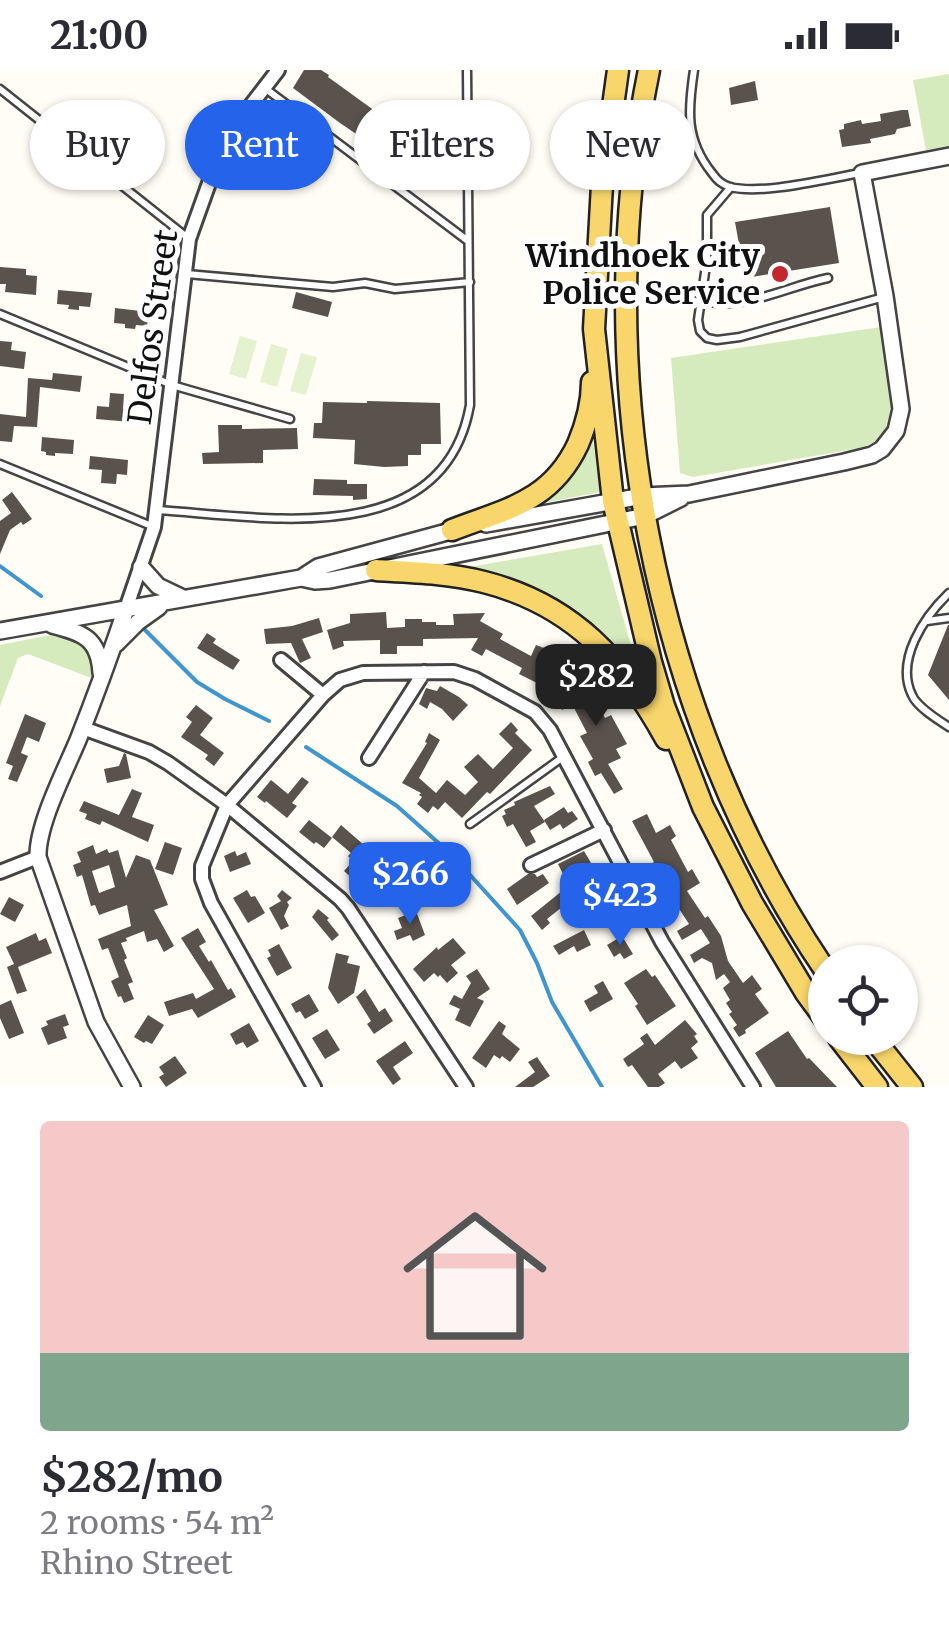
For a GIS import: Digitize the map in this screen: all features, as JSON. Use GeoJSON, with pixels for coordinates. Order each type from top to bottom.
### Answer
{"type":"FeatureCollection","features":[{"type":"Feature","properties":{"kind":"main road"},"geometry":{"type":"LineString","coordinates":[[452,530],[529,500],[550,486],[569,462],[584,430],[592,392],[602,185],[618,70]]}},
{"type":"Feature","properties":{"kind":"main road"},"geometry":{"type":"LineString","coordinates":[[649,70],[631,196],[626,332],[630,414],[644,506],[680,660],[713,753],[765,869],[808,946]]}},
{"type":"Feature","properties":{"kind":"main road"},"geometry":{"type":"LineString","coordinates":[[594,329],[616,511],[651,662],[703,807]]}},
{"type":"Feature","properties":{"kind":"main road"},"geometry":{"type":"LineString","coordinates":[[376,570],[454,576],[508,590],[558,612],[603,648],[650,709],[752,903],[808,997]]}},
{"type":"Feature","properties":{"kind":"main road"},"geometry":{"type":"LineString","coordinates":[[852,1055],[877,1087]]}},
{"type":"Feature","properties":{"kind":"main road"},"geometry":{"type":"LineString","coordinates":[[886,1055],[912,1087]]}},
{"type":"Feature","properties":{"kind":"street","name":"Delfos Street"},"geometry":{"type":"LineString","coordinates":[[126,609],[154,527],[189,239],[213,172],[246,114],[278,70]]}},
{"type":"Feature","properties":{"kind":"street"},"geometry":{"type":"LineString","coordinates":[[301,578],[318,567],[452,530],[644,506],[872,455],[890,440],[899,422],[900,395],[862,173],[949,156]]}},
{"type":"Feature","properties":{"kind":"street"},"geometry":{"type":"LineString","coordinates":[[0,631],[301,578],[330,580],[616,511]]}},
{"type":"Feature","properties":{"kind":"street"},"geometry":{"type":"LineString","coordinates":[[141,568],[158,586],[184,599]]}},
{"type":"Feature","properties":{"kind":"street"},"geometry":{"type":"LineString","coordinates":[[112,648],[166,602]]}},
{"type":"Feature","properties":{"kind":"street"},"geometry":{"type":"LineString","coordinates":[[126,609],[47,816],[38,857],[96,1022],[132,1087]]}},
{"type":"Feature","properties":{"kind":"street"},"geometry":{"type":"LineString","coordinates":[[44,623],[90,639],[99,654],[101,677]]}},
{"type":"Feature","properties":{"kind":"street"},"geometry":{"type":"LineString","coordinates":[[281,660],[322,695]]}},
{"type":"Feature","properties":{"kind":"street"},"geometry":{"type":"LineString","coordinates":[[368,758],[424,672]]}},
{"type":"Feature","properties":{"kind":"street"},"geometry":{"type":"LineString","coordinates":[[314,1087],[204,888],[202,866],[227,805],[322,695],[340,680],[363,673],[424,672],[454,672],[475,679],[524,704],[544,720],[662,942],[752,1087]]}},
{"type":"Feature","properties":{"kind":"street"},"geometry":{"type":"LineString","coordinates":[[83,728],[168,763],[227,805],[330,890],[348,908],[466,1087]]}},
{"type":"Feature","properties":{"kind":"street"},"geometry":{"type":"LineString","coordinates":[[531,865],[604,830]]}},
{"type":"Feature","properties":{"kind":"street"},"geometry":{"type":"LineString","coordinates":[[0,872],[38,857]]}},
{"type":"Feature","properties":{"kind":"lane"},"geometry":{"type":"LineString","coordinates":[[156,510],[300,520],[330,517],[400,502],[444,468],[467,422],[471,388],[467,70]]}},
{"type":"Feature","properties":{"kind":"lane"},"geometry":{"type":"LineString","coordinates":[[694,70],[689,116],[692,140],[720,183],[763,188],[862,173]]}},
{"type":"Feature","properties":{"kind":"lane"},"geometry":{"type":"LineString","coordinates":[[265,88],[469,242]]}},
{"type":"Feature","properties":{"kind":"lane"},"geometry":{"type":"LineString","coordinates":[[0,90],[189,239]]}},
{"type":"Feature","properties":{"kind":"lane"},"geometry":{"type":"LineString","coordinates":[[730,187],[707,215],[707,259],[699,300],[700,331],[707,338],[740,337],[885,296]]}},
{"type":"Feature","properties":{"kind":"lane"},"geometry":{"type":"LineString","coordinates":[[186,274],[333,288],[365,283],[395,289],[470,282]]}},
{"type":"Feature","properties":{"kind":"lane"},"geometry":{"type":"LineString","coordinates":[[699,300],[735,304],[828,278]]}},
{"type":"Feature","properties":{"kind":"lane"},"geometry":{"type":"LineString","coordinates":[[0,314],[172,385],[290,418]]}},
{"type":"Feature","properties":{"kind":"lane"},"geometry":{"type":"LineString","coordinates":[[0,464],[154,527]]}},
{"type":"Feature","properties":{"kind":"lane"},"geometry":{"type":"LineString","coordinates":[[949,593],[913,643],[908,660],[912,698],[949,726]]}},
{"type":"Feature","properties":{"kind":"lane"},"geometry":{"type":"LineString","coordinates":[[926,622],[949,618]]}},
{"type":"Feature","properties":{"kind":"lane"},"geometry":{"type":"LineString","coordinates":[[470,824],[564,756]]}},
{"type":"Feature","properties":{"kind":"green space"},"geometry":{"type":"Polygon","coordinates":[[[949,74],[949,146],[926,150],[913,80],[949,74]]]}},
{"type":"Feature","properties":{"kind":"green space"},"geometry":{"type":"Polygon","coordinates":[[[881,327],[892,412],[891,422],[879,439],[854,449],[693,477],[680,473],[671,358],[881,327]]]}},
{"type":"Feature","properties":{"kind":"green space"},"geometry":{"type":"Polygon","coordinates":[[[240,336],[257,341],[246,379],[229,374],[240,336]]]}},
{"type":"Feature","properties":{"kind":"green space"},"geometry":{"type":"Polygon","coordinates":[[[271,344],[288,349],[277,387],[260,382],[271,344]]]}},
{"type":"Feature","properties":{"kind":"green space"},"geometry":{"type":"Polygon","coordinates":[[[301,353],[317,357],[306,395],[290,391],[301,353]]]}},
{"type":"Feature","properties":{"kind":"green space"},"geometry":{"type":"Polygon","coordinates":[[[592,434],[600,492],[543,503],[573,473],[592,434]]]}},
{"type":"Feature","properties":{"kind":"green space"},"geometry":{"type":"Polygon","coordinates":[[[602,544],[636,663],[587,621],[547,594],[469,567],[602,544]]]}},
{"type":"Feature","properties":{"kind":"green space"},"geometry":{"type":"Polygon","coordinates":[[[61,633],[85,640],[96,669],[94,679],[28,654],[18,658],[0,706],[0,645],[61,633]]]}},
{"type":"Feature","properties":{"kind":"building"},"geometry":{"type":"Polygon","coordinates":[[[304,70],[321,70],[329,75],[360,100],[354,100],[354,133],[334,119],[334,100],[309,100],[293,88],[304,70]]]}},
{"type":"Feature","properties":{"kind":"building"},"geometry":{"type":"Polygon","coordinates":[[[755,81],[758,100],[731,105],[729,88],[755,81]]]}},
{"type":"Feature","properties":{"kind":"building"},"geometry":{"type":"Polygon","coordinates":[[[908,110],[911,126],[870,139],[871,143],[842,147],[839,130],[844,129],[844,124],[881,121],[880,114],[908,110]]]}},
{"type":"Feature","properties":{"kind":"building"},"geometry":{"type":"Polygon","coordinates":[[[830,207],[839,263],[745,278],[735,222],[830,207]]]}},
{"type":"Feature","properties":{"kind":"building"},"geometry":{"type":"Polygon","coordinates":[[[0,267],[26,269],[26,275],[37,276],[36,295],[5,292],[6,284],[0,284],[0,267]]]}},
{"type":"Feature","properties":{"kind":"building"},"geometry":{"type":"Polygon","coordinates":[[[58,290],[92,293],[90,307],[68,309],[69,305],[57,304],[58,290]]]}},
{"type":"Feature","properties":{"kind":"building"},"geometry":{"type":"Polygon","coordinates":[[[296,292],[332,302],[328,317],[292,308],[296,292]]]}},
{"type":"Feature","properties":{"kind":"building"},"geometry":{"type":"Polygon","coordinates":[[[115,308],[149,312],[147,326],[136,325],[135,329],[114,323],[115,308]]]}},
{"type":"Feature","properties":{"kind":"building"},"geometry":{"type":"Polygon","coordinates":[[[0,341],[12,342],[11,350],[26,352],[24,369],[0,366],[0,341]]]}},
{"type":"Feature","properties":{"kind":"building"},"geometry":{"type":"Polygon","coordinates":[[[53,373],[82,376],[80,392],[40,387],[37,427],[14,426],[12,442],[0,441],[0,414],[26,417],[28,378],[52,380],[53,373]]]}},
{"type":"Feature","properties":{"kind":"building"},"geometry":{"type":"Polygon","coordinates":[[[110,393],[124,394],[123,409],[131,410],[131,422],[96,419],[97,406],[109,407],[110,393]]]}},
{"type":"Feature","properties":{"kind":"building"},"geometry":{"type":"Polygon","coordinates":[[[323,402],[440,403],[441,444],[421,444],[421,455],[408,455],[408,466],[384,467],[354,464],[355,440],[313,438],[314,423],[322,423],[323,402]]]}},
{"type":"Feature","properties":{"kind":"building"},"geometry":{"type":"Polygon","coordinates":[[[218,425],[242,425],[242,429],[297,428],[298,449],[263,450],[263,463],[203,464],[202,453],[219,452],[218,425]]]}},
{"type":"Feature","properties":{"kind":"building"},"geometry":{"type":"Polygon","coordinates":[[[42,437],[74,440],[73,454],[46,455],[41,451],[42,437]]]}},
{"type":"Feature","properties":{"kind":"building"},"geometry":{"type":"Polygon","coordinates":[[[90,456],[128,460],[127,475],[117,474],[116,484],[101,483],[102,470],[89,469],[90,456]]]}},
{"type":"Feature","properties":{"kind":"building"},"geometry":{"type":"Polygon","coordinates":[[[314,479],[367,484],[367,499],[313,495],[314,479]]]}},
{"type":"Feature","properties":{"kind":"building"},"geometry":{"type":"Polygon","coordinates":[[[12,492],[32,519],[10,530],[0,554],[0,521],[11,513],[2,500],[12,492]]]}},
{"type":"Feature","properties":{"kind":"building"},"geometry":{"type":"Polygon","coordinates":[[[386,612],[387,628],[405,627],[405,619],[454,625],[453,614],[485,613],[480,621],[503,634],[500,639],[531,656],[536,645],[568,657],[551,690],[519,674],[522,668],[486,649],[482,656],[471,650],[478,638],[423,639],[423,646],[397,646],[397,654],[380,654],[380,640],[343,641],[344,646],[333,650],[327,630],[350,623],[350,614],[386,612]]]}},
{"type":"Feature","properties":{"kind":"building"},"geometry":{"type":"Polygon","coordinates":[[[319,618],[323,632],[302,639],[311,658],[300,663],[291,643],[266,644],[264,629],[319,618]]]}},
{"type":"Feature","properties":{"kind":"building"},"geometry":{"type":"Polygon","coordinates":[[[949,625],[949,700],[928,675],[949,625]]]}},
{"type":"Feature","properties":{"kind":"building"},"geometry":{"type":"Polygon","coordinates":[[[207,633],[216,639],[213,643],[240,660],[233,670],[197,648],[207,633]]]}},
{"type":"Feature","properties":{"kind":"building"},"geometry":{"type":"Polygon","coordinates":[[[569,658],[582,664],[596,686],[590,690],[605,718],[611,715],[627,744],[616,749],[621,758],[608,764],[623,789],[614,794],[601,773],[595,776],[588,762],[593,759],[580,736],[587,733],[572,704],[562,710],[557,702],[581,688],[578,683],[582,680],[569,658]]]}},
{"type":"Feature","properties":{"kind":"building"},"geometry":{"type":"Polygon","coordinates":[[[440,686],[468,705],[453,721],[430,702],[427,709],[419,704],[426,688],[437,691],[440,686]]]}},
{"type":"Feature","properties":{"kind":"building"},"geometry":{"type":"Polygon","coordinates":[[[196,705],[213,718],[200,735],[224,753],[214,766],[205,759],[208,755],[181,737],[192,722],[186,717],[196,705]]]}},
{"type":"Feature","properties":{"kind":"building"},"geometry":{"type":"Polygon","coordinates":[[[25,714],[46,723],[39,742],[27,737],[21,753],[28,756],[17,782],[8,779],[13,766],[6,763],[25,714]]]}},
{"type":"Feature","properties":{"kind":"building"},"geometry":{"type":"Polygon","coordinates":[[[511,722],[518,730],[515,733],[532,750],[462,818],[445,802],[438,810],[433,806],[428,813],[417,804],[421,793],[402,783],[429,733],[440,740],[419,778],[436,793],[447,780],[465,795],[478,782],[464,767],[478,754],[493,769],[513,748],[499,734],[511,722]]]}},
{"type":"Feature","properties":{"kind":"building"},"geometry":{"type":"Polygon","coordinates":[[[124,753],[131,778],[107,783],[104,769],[119,766],[124,753]]]}},
{"type":"Feature","properties":{"kind":"building"},"geometry":{"type":"Polygon","coordinates":[[[302,777],[309,782],[292,803],[297,806],[287,818],[257,797],[271,780],[288,794],[302,777]]]}},
{"type":"Feature","properties":{"kind":"building"},"geometry":{"type":"Polygon","coordinates":[[[550,786],[555,794],[534,806],[545,822],[530,831],[536,842],[526,847],[513,824],[507,827],[502,816],[506,814],[504,810],[550,786]]]}},
{"type":"Feature","properties":{"kind":"building"},"geometry":{"type":"Polygon","coordinates":[[[132,789],[142,793],[132,817],[154,825],[148,842],[102,821],[100,825],[85,819],[87,814],[79,811],[84,801],[119,815],[132,789]]]}},
{"type":"Feature","properties":{"kind":"building"},"geometry":{"type":"Polygon","coordinates":[[[564,807],[578,819],[563,829],[560,824],[550,830],[544,820],[564,807]]]}},
{"type":"Feature","properties":{"kind":"building"},"geometry":{"type":"Polygon","coordinates":[[[647,814],[656,833],[670,825],[676,836],[671,840],[688,872],[692,869],[700,883],[687,891],[721,936],[728,961],[743,983],[752,975],[762,989],[755,994],[769,1013],[739,1037],[723,988],[730,982],[724,974],[716,980],[712,963],[702,958],[694,963],[690,955],[710,943],[701,929],[682,940],[677,931],[689,924],[674,901],[661,908],[653,894],[656,892],[643,868],[654,862],[632,821],[647,814]]]}},
{"type":"Feature","properties":{"kind":"building"},"geometry":{"type":"Polygon","coordinates":[[[309,820],[332,838],[324,848],[299,832],[309,820]]]}},
{"type":"Feature","properties":{"kind":"building"},"geometry":{"type":"Polygon","coordinates":[[[341,825],[379,858],[408,892],[398,902],[384,891],[375,899],[344,871],[353,861],[348,856],[351,853],[332,837],[341,825]]]}},
{"type":"Feature","properties":{"kind":"building"},"geometry":{"type":"Polygon","coordinates":[[[165,842],[182,848],[173,875],[155,869],[165,842]]]}},
{"type":"Feature","properties":{"kind":"building"},"geometry":{"type":"Polygon","coordinates":[[[93,845],[96,854],[118,850],[126,878],[136,855],[150,860],[168,905],[154,910],[174,946],[164,952],[157,939],[147,942],[144,931],[121,943],[134,999],[124,1003],[111,981],[119,977],[108,948],[102,950],[98,939],[131,926],[127,905],[99,915],[95,905],[91,906],[82,875],[77,877],[73,865],[81,862],[77,852],[93,845]],[[109,865],[92,871],[99,893],[115,887],[109,865]]]}},
{"type":"Feature","properties":{"kind":"building"},"geometry":{"type":"Polygon","coordinates":[[[235,851],[237,856],[246,852],[251,864],[230,872],[224,856],[235,851]]]}},
{"type":"Feature","properties":{"kind":"building"},"geometry":{"type":"Polygon","coordinates":[[[584,851],[597,873],[601,870],[606,878],[547,919],[550,923],[542,930],[531,916],[583,874],[576,865],[563,874],[558,864],[584,851]]]}},
{"type":"Feature","properties":{"kind":"building"},"geometry":{"type":"Polygon","coordinates":[[[528,874],[543,874],[549,883],[517,905],[507,889],[528,874]]]}},
{"type":"Feature","properties":{"kind":"building"},"geometry":{"type":"Polygon","coordinates":[[[247,890],[265,913],[248,923],[233,898],[247,890]]]}},
{"type":"Feature","properties":{"kind":"building"},"geometry":{"type":"Polygon","coordinates":[[[282,890],[292,898],[284,916],[289,926],[281,930],[269,908],[281,901],[277,896],[282,890]]]}},
{"type":"Feature","properties":{"kind":"building"},"geometry":{"type":"Polygon","coordinates":[[[9,897],[24,905],[15,922],[0,914],[9,897]]]}},
{"type":"Feature","properties":{"kind":"building"},"geometry":{"type":"Polygon","coordinates":[[[318,909],[339,935],[332,941],[312,917],[318,909]]]}},
{"type":"Feature","properties":{"kind":"building"},"geometry":{"type":"Polygon","coordinates":[[[416,911],[425,935],[413,941],[410,935],[397,940],[394,931],[402,928],[398,918],[416,911]]]}},
{"type":"Feature","properties":{"kind":"building"},"geometry":{"type":"Polygon","coordinates":[[[198,928],[206,942],[199,946],[236,997],[198,1018],[192,1009],[169,1016],[164,1002],[193,993],[196,999],[214,989],[181,938],[198,928]]]}},
{"type":"Feature","properties":{"kind":"building"},"geometry":{"type":"Polygon","coordinates":[[[584,930],[591,945],[577,952],[574,946],[559,955],[553,946],[584,930]]]}},
{"type":"Feature","properties":{"kind":"building"},"geometry":{"type":"Polygon","coordinates":[[[36,933],[39,941],[46,938],[52,953],[18,967],[27,991],[17,994],[7,967],[14,964],[6,947],[36,933]]]}},
{"type":"Feature","properties":{"kind":"building"},"geometry":{"type":"Polygon","coordinates":[[[622,936],[633,954],[624,959],[620,953],[614,957],[607,945],[622,936]]]}},
{"type":"Feature","properties":{"kind":"building"},"geometry":{"type":"Polygon","coordinates":[[[453,938],[466,953],[451,965],[458,973],[447,983],[434,973],[424,982],[413,969],[453,938]]]}},
{"type":"Feature","properties":{"kind":"building"},"geometry":{"type":"Polygon","coordinates":[[[279,944],[292,968],[277,976],[267,958],[271,956],[268,950],[279,944]]]}},
{"type":"Feature","properties":{"kind":"building"},"geometry":{"type":"Polygon","coordinates":[[[336,953],[349,956],[347,963],[360,966],[354,993],[338,1004],[328,988],[336,953]]]}},
{"type":"Feature","properties":{"kind":"building"},"geometry":{"type":"Polygon","coordinates":[[[477,969],[490,989],[477,998],[484,1001],[470,1027],[455,1020],[460,1009],[449,1004],[454,995],[462,999],[471,983],[466,976],[477,969]]]}},
{"type":"Feature","properties":{"kind":"building"},"geometry":{"type":"Polygon","coordinates":[[[646,969],[652,977],[655,975],[676,1006],[647,1025],[624,983],[646,969]]]}},
{"type":"Feature","properties":{"kind":"building"},"geometry":{"type":"Polygon","coordinates":[[[603,981],[613,999],[590,1012],[584,1001],[598,993],[594,986],[603,981]]]}},
{"type":"Feature","properties":{"kind":"building"},"geometry":{"type":"Polygon","coordinates":[[[365,989],[379,1012],[385,1008],[393,1021],[374,1034],[356,997],[365,989]]]}},
{"type":"Feature","properties":{"kind":"building"},"geometry":{"type":"Polygon","coordinates":[[[309,994],[319,1011],[305,1019],[291,1004],[309,994]]]}},
{"type":"Feature","properties":{"kind":"building"},"geometry":{"type":"Polygon","coordinates":[[[11,1000],[24,1033],[9,1039],[0,1018],[0,1005],[11,1000]]]}},
{"type":"Feature","properties":{"kind":"building"},"geometry":{"type":"Polygon","coordinates":[[[65,1014],[69,1025],[63,1027],[67,1038],[48,1045],[41,1028],[48,1025],[46,1021],[65,1014]]]}},
{"type":"Feature","properties":{"kind":"building"},"geometry":{"type":"Polygon","coordinates":[[[148,1015],[164,1025],[152,1044],[134,1037],[148,1015]]]}},
{"type":"Feature","properties":{"kind":"building"},"geometry":{"type":"Polygon","coordinates":[[[685,1020],[697,1034],[694,1036],[698,1042],[691,1048],[698,1058],[681,1069],[675,1061],[658,1074],[665,1083],[648,1087],[623,1059],[644,1044],[640,1038],[647,1033],[655,1045],[685,1020]]]}},
{"type":"Feature","properties":{"kind":"building"},"geometry":{"type":"Polygon","coordinates":[[[499,1021],[506,1026],[502,1034],[520,1049],[510,1062],[494,1055],[486,1068],[472,1058],[499,1021]]]}},
{"type":"Feature","properties":{"kind":"building"},"geometry":{"type":"Polygon","coordinates":[[[249,1023],[259,1041],[247,1048],[243,1042],[236,1045],[230,1034],[249,1023]]]}},
{"type":"Feature","properties":{"kind":"building"},"geometry":{"type":"Polygon","coordinates":[[[327,1029],[340,1050],[325,1059],[312,1038],[327,1029]]]}},
{"type":"Feature","properties":{"kind":"building"},"geometry":{"type":"Polygon","coordinates":[[[788,1031],[807,1059],[837,1087],[776,1087],[755,1053],[788,1031]]]}},
{"type":"Feature","properties":{"kind":"building"},"geometry":{"type":"Polygon","coordinates":[[[405,1041],[413,1053],[393,1067],[401,1079],[393,1085],[376,1061],[405,1041]]]}},
{"type":"Feature","properties":{"kind":"building"},"geometry":{"type":"Polygon","coordinates":[[[175,1056],[187,1073],[166,1087],[159,1077],[164,1074],[159,1067],[175,1056]]]}},
{"type":"Feature","properties":{"kind":"building"},"geometry":{"type":"Polygon","coordinates":[[[537,1057],[550,1076],[533,1087],[515,1087],[535,1072],[528,1062],[537,1057]]]}},
{"type":"Feature","properties":{"kind":"waterway"},"geometry":{"type":"LineString","coordinates":[[0,566],[41,596]]}},
{"type":"Feature","properties":{"kind":"waterway"},"geometry":{"type":"LineString","coordinates":[[145,630],[197,682],[269,721]]}},
{"type":"Feature","properties":{"kind":"waterway"},"geometry":{"type":"LineString","coordinates":[[306,747],[397,806],[452,855],[520,930],[552,1002],[602,1087]]}},
{"type":"Feature","properties":{"kind":"place","name":"Windhoek City Police Service"},"geometry":{"type":"Point","coordinates":[780,274]}}]}
